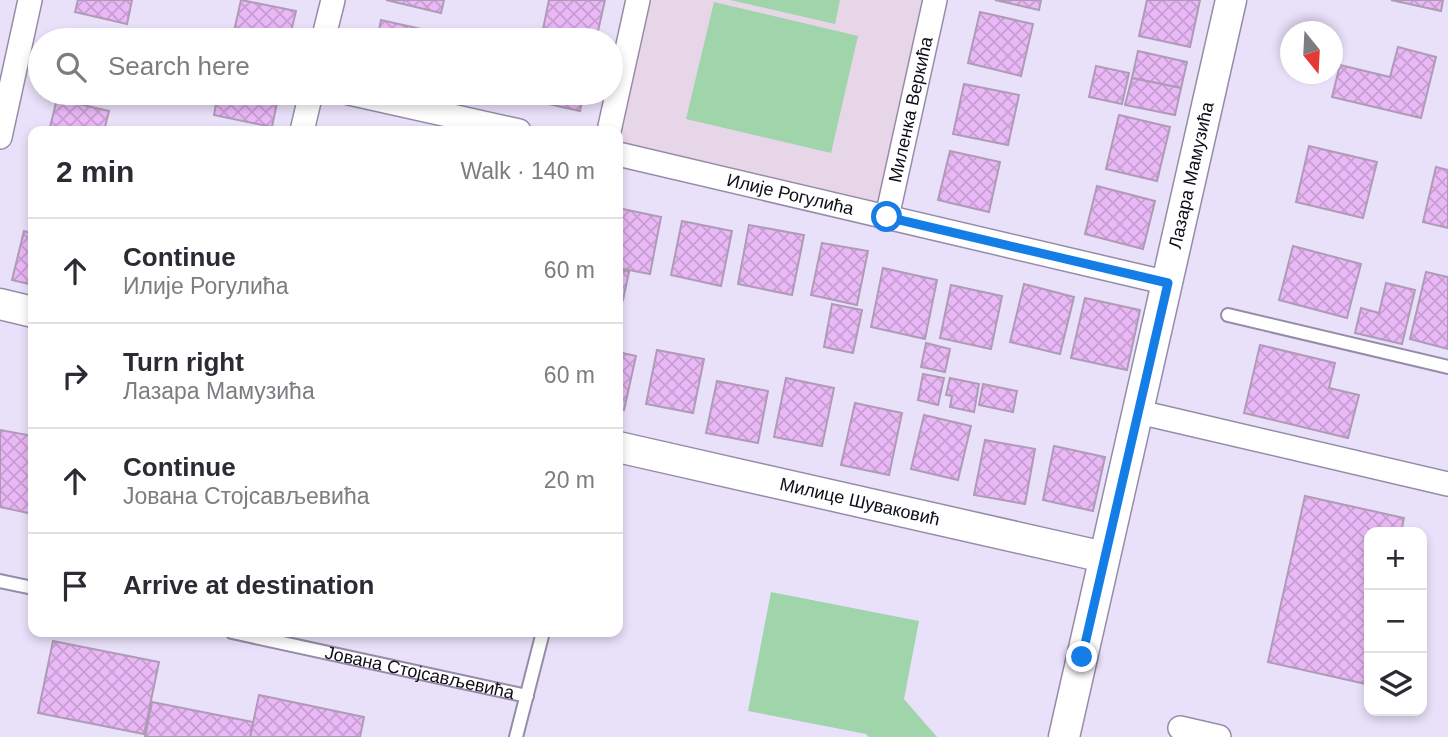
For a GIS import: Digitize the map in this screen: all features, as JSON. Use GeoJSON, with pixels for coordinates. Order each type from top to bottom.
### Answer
{"type":"FeatureCollection","features":[{"type":"Feature","properties":{"kind":"street"},"geometry":{"type":"LineString","coordinates":[[0,137],[30,0]]}},
{"type":"Feature","properties":{"kind":"street"},"geometry":{"type":"LineString","coordinates":[[326,28],[333,0]]}},
{"type":"Feature","properties":{"kind":"street"},"geometry":{"type":"LineString","coordinates":[[623,68],[638,0]]}},
{"type":"Feature","properties":{"kind":"street","name":"Миленка Веркића"},"geometry":{"type":"LineString","coordinates":[[887,217],[936,0]]}},
{"type":"Feature","properties":{"kind":"street","name":"Лазара Мамузића"},"geometry":{"type":"LineString","coordinates":[[1104,557],[1231,0]]}},
{"type":"Feature","properties":{"kind":"street"},"geometry":{"type":"LineString","coordinates":[[303,126],[308,105]]}},
{"type":"Feature","properties":{"kind":"street"},"geometry":{"type":"LineString","coordinates":[[403,105],[497,126]]}},
{"type":"Feature","properties":{"kind":"street"},"geometry":{"type":"LineString","coordinates":[[610,126],[615,105]]}},
{"type":"Feature","properties":{"kind":"street","name":"Илије Рогулића"},"geometry":{"type":"LineString","coordinates":[[623,155],[1168,283]]}},
{"type":"Feature","properties":{"kind":"street"},"geometry":{"type":"LineString","coordinates":[[0,304],[28,311]]}},
{"type":"Feature","properties":{"kind":"street"},"geometry":{"type":"LineString","coordinates":[[1139,412],[1448,484]]}},
{"type":"Feature","properties":{"kind":"street","name":"Милице Шуваковић"},"geometry":{"type":"LineString","coordinates":[[623,448],[1104,557]]}},
{"type":"Feature","properties":{"kind":"street"},"geometry":{"type":"LineString","coordinates":[[1064,737],[1104,557]]}},
{"type":"Feature","properties":{"kind":"street"},"geometry":{"type":"LineString","coordinates":[[1180,728],[1219,737]]}},
{"type":"Feature","properties":{"kind":"lane"},"geometry":{"type":"LineString","coordinates":[[1228,315],[1448,367]]}},
{"type":"Feature","properties":{"kind":"lane"},"geometry":{"type":"LineString","coordinates":[[0,581],[28,587]]}},
{"type":"Feature","properties":{"kind":"lane","name":"Јована Стојсављевића"},"geometry":{"type":"LineString","coordinates":[[255,637],[527,696]]}},
{"type":"Feature","properties":{"kind":"lane","name":"Јована Стојсављевића"},"geometry":{"type":"LineString","coordinates":[[516,737],[542,637]]}},
{"type":"Feature","properties":{"kind":"shaded area"},"geometry":{"type":"Polygon","coordinates":[[[638,0],[935,0],[887,217],[623,155],[623,126],[619,126],[638,0]]]}},
{"type":"Feature","properties":{"kind":"green space"},"geometry":{"type":"Polygon","coordinates":[[[730,0],[840,0],[835,24],[730,0]]]}},
{"type":"Feature","properties":{"kind":"green space"},"geometry":{"type":"Polygon","coordinates":[[[714,2],[858,36],[831,153],[686,119],[714,2]]]}},
{"type":"Feature","properties":{"kind":"green space"},"geometry":{"type":"Polygon","coordinates":[[[771,592],[919,621],[904,699],[937,737],[869,737],[866,734],[748,711],[771,592]]]}},
{"type":"Feature","properties":{"kind":"building"},"geometry":{"type":"Polygon","coordinates":[[[78,0],[132,0],[127,24],[75,12],[78,0]]]}},
{"type":"Feature","properties":{"kind":"building"},"geometry":{"type":"Polygon","coordinates":[[[241,0],[296,11],[292,28],[235,28],[241,0]]]}},
{"type":"Feature","properties":{"kind":"building"},"geometry":{"type":"Polygon","coordinates":[[[386,0],[444,0],[441,13],[386,0]]]}},
{"type":"Feature","properties":{"kind":"building"},"geometry":{"type":"Polygon","coordinates":[[[549,0],[605,0],[599,28],[543,28],[549,0]]]}},
{"type":"Feature","properties":{"kind":"building"},"geometry":{"type":"Polygon","coordinates":[[[995,0],[1041,0],[1039,10],[995,0]]]}},
{"type":"Feature","properties":{"kind":"building"},"geometry":{"type":"Polygon","coordinates":[[[1147,0],[1200,0],[1190,47],[1139,36],[1147,0]]]}},
{"type":"Feature","properties":{"kind":"building"},"geometry":{"type":"Polygon","coordinates":[[[1391,0],[1443,0],[1441,11],[1391,0]]]}},
{"type":"Feature","properties":{"kind":"building"},"geometry":{"type":"Polygon","coordinates":[[[980,12],[1033,24],[1021,76],[968,63],[980,12]]]}},
{"type":"Feature","properties":{"kind":"building"},"geometry":{"type":"Polygon","coordinates":[[[381,20],[417,28],[379,28],[381,20]]]}},
{"type":"Feature","properties":{"kind":"building"},"geometry":{"type":"Polygon","coordinates":[[[1398,47],[1436,57],[1421,118],[1332,97],[1335,84],[1343,84],[1343,66],[1390,77],[1398,47]]]}},
{"type":"Feature","properties":{"kind":"building"},"geometry":{"type":"Polygon","coordinates":[[[1138,51],[1187,62],[1181,88],[1132,78],[1138,51]]]}},
{"type":"Feature","properties":{"kind":"building"},"geometry":{"type":"Polygon","coordinates":[[[1096,66],[1129,73],[1122,104],[1089,97],[1096,66]]]}},
{"type":"Feature","properties":{"kind":"building"},"geometry":{"type":"Polygon","coordinates":[[[1132,78],[1181,88],[1175,115],[1125,105],[1132,78]]]}},
{"type":"Feature","properties":{"kind":"building"},"geometry":{"type":"Polygon","coordinates":[[[964,84],[1019,95],[1008,145],[953,134],[964,84]]]}},
{"type":"Feature","properties":{"kind":"building"},"geometry":{"type":"Polygon","coordinates":[[[56,105],[83,105],[109,111],[105,126],[50,126],[56,105]]]}},
{"type":"Feature","properties":{"kind":"building"},"geometry":{"type":"Polygon","coordinates":[[[216,105],[277,105],[272,126],[214,115],[216,105]]]}},
{"type":"Feature","properties":{"kind":"building"},"geometry":{"type":"Polygon","coordinates":[[[553,105],[581,105],[580,111],[553,105]]]}},
{"type":"Feature","properties":{"kind":"building"},"geometry":{"type":"Polygon","coordinates":[[[1119,115],[1170,127],[1157,181],[1106,169],[1119,115]]]}},
{"type":"Feature","properties":{"kind":"building"},"geometry":{"type":"Polygon","coordinates":[[[1309,146],[1377,162],[1363,218],[1296,202],[1309,146]]]}},
{"type":"Feature","properties":{"kind":"building"},"geometry":{"type":"Polygon","coordinates":[[[950,151],[1000,162],[989,212],[938,200],[950,151]]]}},
{"type":"Feature","properties":{"kind":"building"},"geometry":{"type":"Polygon","coordinates":[[[1436,167],[1448,170],[1448,228],[1423,222],[1436,167]]]}},
{"type":"Feature","properties":{"kind":"building"},"geometry":{"type":"Polygon","coordinates":[[[1097,186],[1155,201],[1143,249],[1085,234],[1097,186]]]}},
{"type":"Feature","properties":{"kind":"building"},"geometry":{"type":"Polygon","coordinates":[[[623,209],[661,217],[650,274],[623,269],[623,209]]]}},
{"type":"Feature","properties":{"kind":"building"},"geometry":{"type":"Polygon","coordinates":[[[682,221],[732,231],[721,286],[671,275],[682,221]]]}},
{"type":"Feature","properties":{"kind":"building"},"geometry":{"type":"Polygon","coordinates":[[[749,225],[804,235],[792,295],[738,284],[749,225]]]}},
{"type":"Feature","properties":{"kind":"building"},"geometry":{"type":"Polygon","coordinates":[[[24,231],[28,232],[28,284],[12,280],[24,231]]]}},
{"type":"Feature","properties":{"kind":"building"},"geometry":{"type":"Polygon","coordinates":[[[822,243],[868,251],[857,305],[811,295],[822,243]]]}},
{"type":"Feature","properties":{"kind":"building"},"geometry":{"type":"Polygon","coordinates":[[[1293,246],[1361,264],[1347,318],[1279,300],[1293,246]]]}},
{"type":"Feature","properties":{"kind":"building"},"geometry":{"type":"Polygon","coordinates":[[[883,268],[937,280],[925,339],[871,327],[883,268]]]}},
{"type":"Feature","properties":{"kind":"building"},"geometry":{"type":"Polygon","coordinates":[[[623,270],[629,272],[623,300],[623,270]]]}},
{"type":"Feature","properties":{"kind":"building"},"geometry":{"type":"Polygon","coordinates":[[[1426,272],[1448,277],[1448,349],[1410,339],[1426,272]]]}},
{"type":"Feature","properties":{"kind":"building"},"geometry":{"type":"Polygon","coordinates":[[[1386,283],[1415,290],[1402,344],[1355,333],[1361,308],[1379,313],[1386,283]]]}},
{"type":"Feature","properties":{"kind":"building"},"geometry":{"type":"Polygon","coordinates":[[[1024,284],[1074,297],[1060,354],[1010,342],[1024,284]]]}},
{"type":"Feature","properties":{"kind":"building"},"geometry":{"type":"Polygon","coordinates":[[[951,285],[1002,296],[991,349],[940,338],[951,285]]]}},
{"type":"Feature","properties":{"kind":"building"},"geometry":{"type":"Polygon","coordinates":[[[1085,298],[1140,310],[1127,370],[1071,358],[1085,298]]]}},
{"type":"Feature","properties":{"kind":"building"},"geometry":{"type":"Polygon","coordinates":[[[832,304],[862,310],[853,353],[824,347],[832,304]]]}},
{"type":"Feature","properties":{"kind":"building"},"geometry":{"type":"Polygon","coordinates":[[[926,343],[950,349],[945,372],[921,367],[926,343]]]}},
{"type":"Feature","properties":{"kind":"building"},"geometry":{"type":"Polygon","coordinates":[[[1260,345],[1335,363],[1329,388],[1359,395],[1348,438],[1244,413],[1260,345]]]}},
{"type":"Feature","properties":{"kind":"building"},"geometry":{"type":"Polygon","coordinates":[[[657,350],[704,359],[693,413],[646,404],[657,350]]]}},
{"type":"Feature","properties":{"kind":"building"},"geometry":{"type":"Polygon","coordinates":[[[623,353],[636,356],[623,410],[623,353]]]}},
{"type":"Feature","properties":{"kind":"building"},"geometry":{"type":"Polygon","coordinates":[[[923,374],[944,378],[938,405],[918,400],[923,374]]]}},
{"type":"Feature","properties":{"kind":"building"},"geometry":{"type":"Polygon","coordinates":[[[786,378],[834,388],[822,446],[774,437],[786,378]]]}},
{"type":"Feature","properties":{"kind":"building"},"geometry":{"type":"Polygon","coordinates":[[[950,378],[979,384],[974,412],[950,407],[952,396],[946,395],[950,378]]]}},
{"type":"Feature","properties":{"kind":"building"},"geometry":{"type":"Polygon","coordinates":[[[717,381],[768,391],[758,443],[706,433],[717,381]]]}},
{"type":"Feature","properties":{"kind":"building"},"geometry":{"type":"Polygon","coordinates":[[[983,384],[1017,391],[1013,412],[979,405],[983,384]]]}},
{"type":"Feature","properties":{"kind":"building"},"geometry":{"type":"Polygon","coordinates":[[[855,403],[902,413],[889,475],[841,465],[855,403]]]}},
{"type":"Feature","properties":{"kind":"building"},"geometry":{"type":"Polygon","coordinates":[[[924,415],[971,426],[958,480],[911,469],[924,415]]]}},
{"type":"Feature","properties":{"kind":"building"},"geometry":{"type":"Polygon","coordinates":[[[0,430],[28,435],[28,513],[0,507],[0,430]]]}},
{"type":"Feature","properties":{"kind":"building"},"geometry":{"type":"Polygon","coordinates":[[[985,440],[1035,449],[1025,504],[974,495],[985,440]]]}},
{"type":"Feature","properties":{"kind":"building"},"geometry":{"type":"Polygon","coordinates":[[[1054,446],[1105,457],[1093,511],[1043,500],[1054,446]]]}},
{"type":"Feature","properties":{"kind":"building"},"geometry":{"type":"Polygon","coordinates":[[[1305,496],[1404,518],[1402,527],[1364,527],[1364,684],[1268,662],[1305,496]]]}},
{"type":"Feature","properties":{"kind":"building"},"geometry":{"type":"Polygon","coordinates":[[[53,641],[159,662],[144,734],[38,713],[53,641]]]}},
{"type":"Feature","properties":{"kind":"building"},"geometry":{"type":"Polygon","coordinates":[[[259,695],[364,717],[360,737],[250,737],[259,695]]]}},
{"type":"Feature","properties":{"kind":"building"},"geometry":{"type":"Polygon","coordinates":[[[152,702],[253,722],[250,737],[145,737],[152,702]]]}},
{"type":"Feature","properties":{"kind":"route"},"geometry":{"type":"LineString","coordinates":[[887,217],[1168,283],[1082,657]]}}]}
